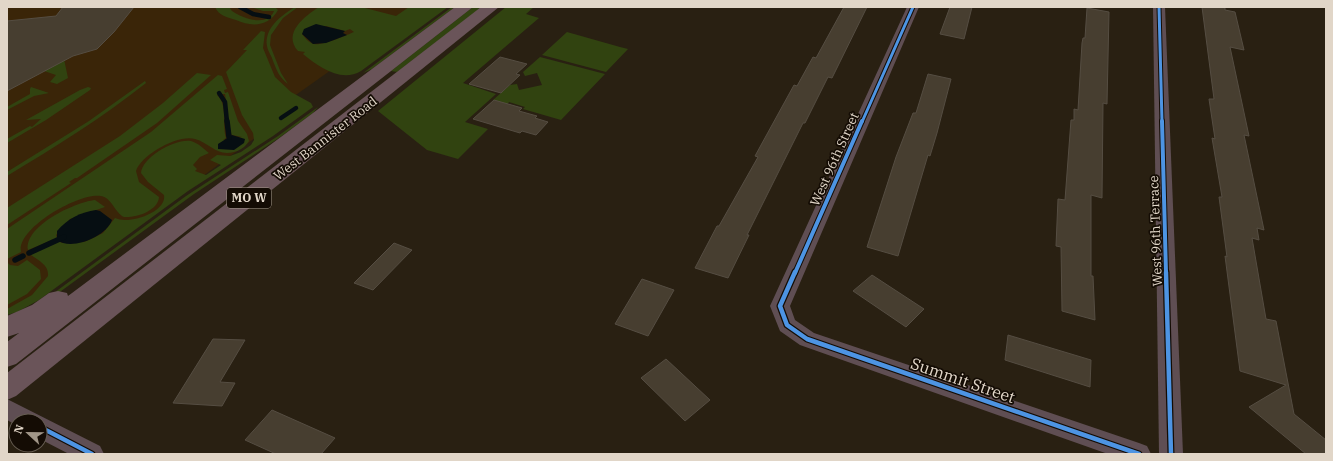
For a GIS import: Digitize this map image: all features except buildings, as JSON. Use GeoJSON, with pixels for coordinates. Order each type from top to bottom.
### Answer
{"type":"FeatureCollection","features":[{"type":"Feature","properties":{"kind":"main road","name":"West Bannister Road"},"geometry":{"type":"LineString","coordinates":[[7,356],[465,7]]}},
{"type":"Feature","properties":{"kind":"main road","name":"West Bannister Road"},"geometry":{"type":"LineString","coordinates":[[7,388],[491,7]]}},
{"type":"Feature","properties":{"kind":"main road"},"geometry":{"type":"LineString","coordinates":[[7,327],[42,312],[197,197],[240,178]]}},
{"type":"Feature","properties":{"kind":"street","name":"West 96th Street"},"geometry":{"type":"LineString","coordinates":[[785,319],[780,306],[913,7]]}},
{"type":"Feature","properties":{"kind":"street","name":"West 96th Terrace"},"geometry":{"type":"LineString","coordinates":[[1159,7],[1171,454]]}},
{"type":"Feature","properties":{"kind":"street","name":"Summit Street"},"geometry":{"type":"LineString","coordinates":[[785,319],[787,325],[807,339],[1139,454]]}},
{"type":"Feature","properties":{"kind":"street"},"geometry":{"type":"LineString","coordinates":[[48,430],[92,454]]}},
{"type":"Feature","properties":{"kind":"shaded area"},"geometry":{"type":"Polygon","coordinates":[[[7,7],[445,7],[351,56],[283,104],[296,108],[155,211],[22,303],[7,309],[7,7]]]}},
{"type":"Feature","properties":{"kind":"shaded area"},"geometry":{"type":"Polygon","coordinates":[[[316,24],[345,31],[343,33],[347,35],[326,43],[313,44],[302,34],[304,29],[316,24]]]}},
{"type":"Feature","properties":{"kind":"shaded area"},"geometry":{"type":"Polygon","coordinates":[[[232,135],[245,139],[244,143],[234,150],[218,149],[218,144],[232,135]]]}},
{"type":"Feature","properties":{"kind":"shaded area"},"geometry":{"type":"Polygon","coordinates":[[[96,210],[100,211],[112,220],[103,232],[96,237],[79,243],[63,243],[57,240],[57,231],[65,223],[80,214],[96,210]]]}},
{"type":"Feature","properties":{"kind":"green space"},"geometry":{"type":"Polygon","coordinates":[[[215,7],[228,7],[242,17],[255,20],[266,19],[271,16],[274,11],[263,11],[251,7],[275,7],[278,10],[270,20],[259,24],[248,24],[224,16],[215,7]]]}},
{"type":"Feature","properties":{"kind":"green space"},"geometry":{"type":"Polygon","coordinates":[[[295,7],[298,7],[283,18],[271,35],[270,45],[281,73],[288,84],[282,79],[277,71],[267,46],[267,39],[268,33],[275,23],[295,7]]]}},
{"type":"Feature","properties":{"kind":"green space"},"geometry":{"type":"Polygon","coordinates":[[[319,7],[361,7],[396,16],[409,7],[448,7],[361,71],[346,75],[330,72],[316,64],[303,54],[305,52],[298,51],[294,44],[294,32],[297,26],[302,20],[319,7]],[[326,26],[302,34],[310,43],[318,44],[334,40],[354,32],[350,29],[345,31],[326,26]]]}},
{"type":"Feature","properties":{"kind":"green space"},"geometry":{"type":"Polygon","coordinates":[[[452,7],[455,7],[372,69],[363,73],[452,7]]]}},
{"type":"Feature","properties":{"kind":"green space"},"geometry":{"type":"Polygon","coordinates":[[[473,7],[482,7],[397,72],[391,71],[473,7]]]}},
{"type":"Feature","properties":{"kind":"green space"},"geometry":{"type":"Polygon","coordinates":[[[506,7],[534,7],[526,14],[539,18],[463,83],[496,94],[465,122],[488,129],[458,159],[427,150],[378,111],[506,7]]]}},
{"type":"Feature","properties":{"kind":"green space"},"geometry":{"type":"Polygon","coordinates":[[[261,31],[265,32],[263,48],[275,77],[291,92],[311,103],[313,107],[273,136],[188,191],[39,300],[17,312],[7,315],[7,309],[32,295],[48,276],[45,266],[31,255],[37,250],[59,241],[62,243],[84,242],[103,233],[115,218],[129,220],[146,216],[160,207],[164,195],[148,182],[141,173],[147,161],[153,155],[177,142],[194,142],[209,153],[200,157],[193,165],[197,169],[195,171],[206,175],[221,165],[210,160],[217,155],[230,156],[241,152],[251,145],[254,140],[253,133],[242,115],[226,72],[247,50],[243,50],[261,31]]]}},
{"type":"Feature","properties":{"kind":"green space"},"geometry":{"type":"Polygon","coordinates":[[[567,32],[628,49],[606,72],[542,55],[567,32]]]}},
{"type":"Feature","properties":{"kind":"green space"},"geometry":{"type":"Polygon","coordinates":[[[540,57],[605,74],[561,120],[523,109],[525,107],[509,102],[507,105],[493,100],[510,85],[517,84],[519,90],[542,85],[537,73],[525,76],[523,72],[540,57]]]}},
{"type":"Feature","properties":{"kind":"green space"},"geometry":{"type":"Polygon","coordinates":[[[64,59],[68,78],[57,84],[50,82],[56,75],[35,68],[64,59]]]}},
{"type":"Feature","properties":{"kind":"green space"},"geometry":{"type":"Polygon","coordinates":[[[197,73],[211,75],[157,123],[69,182],[71,183],[7,225],[7,208],[120,136],[163,103],[197,73]]]}},
{"type":"Feature","properties":{"kind":"green space"},"geometry":{"type":"Polygon","coordinates":[[[218,75],[222,76],[227,89],[224,90],[225,93],[228,92],[238,121],[247,134],[249,141],[241,149],[228,153],[223,153],[200,141],[188,138],[161,147],[145,159],[136,171],[139,182],[159,197],[158,202],[151,210],[140,215],[124,217],[105,197],[91,196],[79,200],[51,214],[39,223],[28,233],[22,243],[21,252],[7,259],[7,229],[151,132],[218,75]],[[225,94],[217,95],[224,109],[226,138],[223,140],[242,137],[232,135],[230,132],[225,94]]]}},
{"type":"Feature","properties":{"kind":"green space"},"geometry":{"type":"Polygon","coordinates":[[[145,81],[146,83],[95,120],[7,176],[7,172],[89,121],[145,81]]]}},
{"type":"Feature","properties":{"kind":"green space"},"geometry":{"type":"Polygon","coordinates":[[[31,87],[49,93],[34,96],[7,110],[7,107],[30,94],[31,87]]]}},
{"type":"Feature","properties":{"kind":"green space"},"geometry":{"type":"Polygon","coordinates":[[[88,87],[91,88],[90,90],[46,120],[7,143],[7,139],[30,126],[32,127],[41,119],[26,120],[88,87]]]}},
{"type":"Feature","properties":{"kind":"green space"},"geometry":{"type":"Polygon","coordinates":[[[318,107],[313,113],[279,138],[194,194],[42,305],[7,319],[47,298],[186,196],[278,136],[318,107]]]}},
{"type":"Feature","properties":{"kind":"green space"},"geometry":{"type":"Polygon","coordinates":[[[95,200],[105,207],[70,219],[56,235],[57,238],[28,250],[29,241],[34,232],[42,224],[64,210],[95,200]]]}},
{"type":"Feature","properties":{"kind":"green space"},"geometry":{"type":"Polygon","coordinates":[[[27,260],[40,270],[41,279],[27,294],[7,305],[7,262],[10,265],[18,266],[27,260]]]}},
{"type":"Feature","properties":{"kind":"waterway"},"geometry":{"type":"LineString","coordinates":[[240,7],[253,14],[269,17]]}},
{"type":"Feature","properties":{"kind":"waterway"},"geometry":{"type":"LineString","coordinates":[[219,93],[225,102],[227,122]]}},
{"type":"Feature","properties":{"kind":"waterway"},"geometry":{"type":"LineString","coordinates":[[281,118],[296,108]]}},
{"type":"Feature","properties":{"kind":"waterway"},"geometry":{"type":"LineString","coordinates":[[227,121],[229,137]]}},
{"type":"Feature","properties":{"kind":"waterway"},"geometry":{"type":"LineString","coordinates":[[29,253],[64,237]]}},
{"type":"Feature","properties":{"kind":"waterway"},"geometry":{"type":"LineString","coordinates":[[15,260],[23,256]]}},
{"type":"Feature","properties":{"kind":"cycle path"},"geometry":{"type":"LineString","coordinates":[[913,7],[780,306],[787,325],[807,339],[1139,454]]}},
{"type":"Feature","properties":{"kind":"cycle path"},"geometry":{"type":"LineString","coordinates":[[1159,7],[1171,454]]}},
{"type":"Feature","properties":{"kind":"cycle path"},"geometry":{"type":"LineString","coordinates":[[48,431],[92,454]]}}]}
